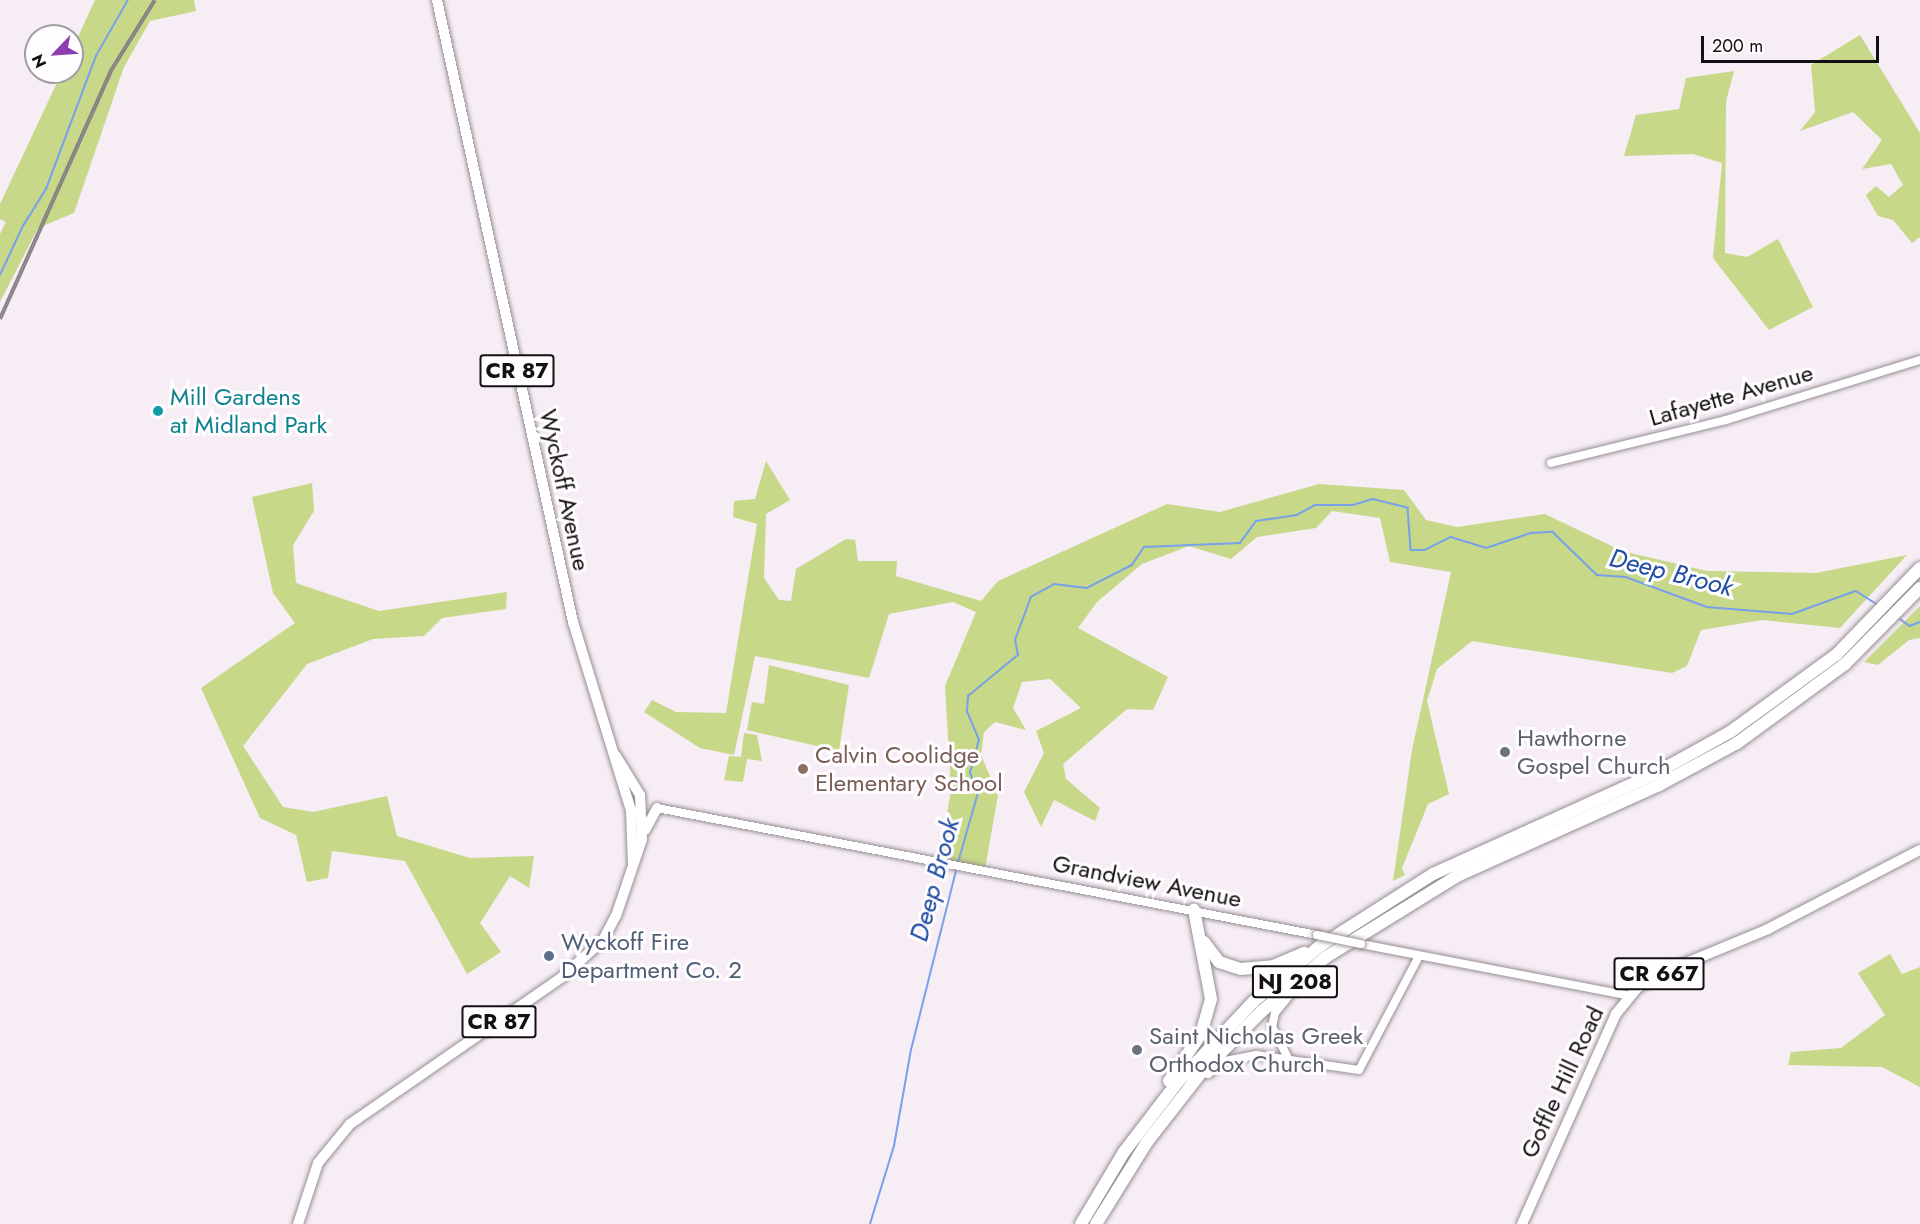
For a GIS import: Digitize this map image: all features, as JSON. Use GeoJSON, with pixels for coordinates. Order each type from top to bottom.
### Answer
{"type":"FeatureCollection","features":[{"type":"Feature","properties":{"kind":"highway","name":"NJ 208"},"geometry":{"type":"LineString","coordinates":[[1081,1224],[1124,1152],[1222,1032],[1341,938],[1452,864],[1654,774],[1730,732],[1830,660],[1920,568]]}},
{"type":"Feature","properties":{"kind":"highway","name":"NJ 208"},"geometry":{"type":"LineString","coordinates":[[1096,1224],[1159,1125],[1246,1026],[1341,938],[1459,875],[1659,785],[1737,743],[1845,664],[1920,588]]}},
{"type":"Feature","properties":{"kind":"highway"},"geometry":{"type":"LineString","coordinates":[[1194,910],[1208,950],[1233,968],[1273,966],[1341,938]]}},
{"type":"Feature","properties":{"kind":"highway"},"geometry":{"type":"LineString","coordinates":[[1124,1152],[1209,1015],[1212,983],[1194,910]]}},
{"type":"Feature","properties":{"kind":"main road","name":"Wyckoff Avenue"},"geometry":{"type":"LineString","coordinates":[[438,0],[560,568],[606,741],[631,810],[633,864]]}},
{"type":"Feature","properties":{"kind":"main road","name":"Wyckoff Avenue"},"geometry":{"type":"LineString","coordinates":[[298,1224],[310,1178],[338,1136],[594,950],[616,916],[642,839],[643,809],[640,795],[606,741]]}},
{"type":"Feature","properties":{"kind":"main road"},"geometry":{"type":"LineString","coordinates":[[631,810],[657,808],[642,839]]}},
{"type":"Feature","properties":{"kind":"main road","name":"Goffle Hill Road"},"geometry":{"type":"LineString","coordinates":[[1522,1224],[1571,1110],[1629,996],[1651,978],[1768,929],[1920,850]]}},
{"type":"Feature","properties":{"kind":"street","name":"Lafayette Avenue"},"geometry":{"type":"LineString","coordinates":[[1551,463],[1726,420],[1920,360]]}},
{"type":"Feature","properties":{"kind":"street","name":"Grandview Avenue"},"geometry":{"type":"LineString","coordinates":[[657,808],[1194,910],[1629,996]]}},
{"type":"Feature","properties":{"kind":"street"},"geometry":{"type":"LineString","coordinates":[[1287,1056],[1273,1034],[1275,1013],[1341,938]]}},
{"type":"Feature","properties":{"kind":"street"},"geometry":{"type":"LineString","coordinates":[[1159,1125],[1226,1061],[1249,1055],[1287,1056],[1359,1070],[1419,956]]}},
{"type":"Feature","properties":{"kind":"green space"},"geometry":{"type":"Polygon","coordinates":[[[95,0],[194,0],[196,11],[150,21],[124,67],[74,213],[38,228],[0,302],[0,234],[6,222],[0,219],[0,204],[56,84],[84,84],[84,24],[95,0]]]}},
{"type":"Feature","properties":{"kind":"green space"},"geometry":{"type":"Polygon","coordinates":[[[1860,35],[1920,133],[1920,237],[1912,243],[1893,220],[1878,216],[1866,195],[1876,186],[1889,197],[1903,185],[1891,164],[1862,169],[1882,140],[1853,112],[1800,131],[1815,112],[1811,65],[1860,35]]]}},
{"type":"Feature","properties":{"kind":"green space"},"geometry":{"type":"Polygon","coordinates":[[[1734,71],[1726,101],[1725,253],[1747,257],[1778,239],[1813,307],[1769,330],[1713,258],[1722,163],[1693,154],[1624,156],[1636,115],[1679,109],[1686,78],[1734,71]]]}},
{"type":"Feature","properties":{"kind":"green space"},"geometry":{"type":"Polygon","coordinates":[[[766,461],[790,500],[766,514],[764,578],[779,600],[791,601],[796,569],[846,539],[855,540],[858,561],[897,561],[896,576],[981,601],[998,581],[1167,504],[1220,512],[1319,484],[1404,490],[1426,520],[1457,527],[1545,514],[1622,551],[1707,571],[1816,573],[1907,555],[1840,628],[1762,620],[1701,630],[1687,666],[1672,673],[1472,641],[1437,669],[1427,701],[1449,794],[1428,804],[1402,868],[1405,875],[1393,881],[1412,750],[1451,572],[1390,562],[1380,518],[1332,511],[1316,528],[1257,537],[1231,559],[1189,546],[1142,564],[1097,602],[1078,628],[1168,677],[1153,710],[1127,709],[1063,764],[1066,779],[1100,808],[1095,821],[1054,800],[1041,827],[1024,792],[1044,753],[1036,731],[1081,708],[1050,679],[1022,682],[1013,708],[1026,730],[995,722],[984,732],[981,755],[998,795],[985,869],[939,860],[951,790],[945,686],[976,612],[953,602],[889,614],[869,678],[755,656],[734,755],[700,748],[644,712],[652,700],[676,712],[726,713],[757,524],[733,517],[734,501],[755,499],[766,461]]]}},
{"type":"Feature","properties":{"kind":"green space"},"geometry":{"type":"Polygon","coordinates":[[[312,483],[314,511],[293,545],[296,583],[379,611],[507,592],[506,609],[442,618],[424,636],[373,639],[307,664],[243,746],[283,807],[313,812],[387,796],[397,836],[470,858],[534,856],[529,888],[510,876],[480,923],[501,952],[467,974],[405,861],[332,851],[328,878],[307,882],[296,835],[260,818],[201,688],[295,623],[273,593],[252,497],[312,483]]]}},
{"type":"Feature","properties":{"kind":"green space"},"geometry":{"type":"Polygon","coordinates":[[[1920,606],[1920,638],[1909,640],[1878,665],[1864,662],[1920,606]]]}},
{"type":"Feature","properties":{"kind":"green space"},"geometry":{"type":"Polygon","coordinates":[[[769,665],[849,685],[839,751],[747,730],[752,702],[764,704],[769,665]]]}},
{"type":"Feature","properties":{"kind":"green space"},"geometry":{"type":"Polygon","coordinates":[[[744,733],[757,735],[762,761],[747,759],[743,782],[724,780],[729,756],[741,757],[744,733]]]}},
{"type":"Feature","properties":{"kind":"green space"},"geometry":{"type":"Polygon","coordinates":[[[1890,954],[1902,974],[1920,967],[1920,1087],[1882,1067],[1788,1065],[1791,1052],[1841,1048],[1885,1015],[1858,973],[1890,954]]]}},
{"type":"Feature","properties":{"kind":"waterway"},"geometry":{"type":"LineString","coordinates":[[0,275],[23,226],[46,189],[96,56],[128,0]]}},
{"type":"Feature","properties":{"kind":"waterway","name":"Deep Brook"},"geometry":{"type":"LineString","coordinates":[[958,863],[978,793],[970,773],[979,740],[967,712],[968,696],[1018,655],[1015,640],[1031,597],[1054,584],[1087,588],[1132,565],[1144,547],[1240,543],[1256,521],[1297,515],[1315,505],[1353,505],[1373,499],[1408,508],[1411,550],[1425,550],[1451,537],[1486,548],[1531,533],[1553,532],[1597,575],[1626,577],[1707,607],[1792,614],[1856,591],[1877,604]]}},
{"type":"Feature","properties":{"kind":"waterway","name":"Deep Brook"},"geometry":{"type":"LineString","coordinates":[[1900,619],[1910,626],[1920,622]]}},
{"type":"Feature","properties":{"kind":"waterway","name":"Deep Brook"},"geometry":{"type":"LineString","coordinates":[[870,1224],[894,1146],[911,1050],[957,867]]}},
{"type":"Feature","properties":{"kind":"railway"},"geometry":{"type":"LineString","coordinates":[[0,319],[112,69],[155,0]]}},
{"type":"Feature","properties":{"kind":"place","name":"Mill Gardens at Midland Park"},"geometry":{"type":"Point","coordinates":[158,411]}},
{"type":"Feature","properties":{"kind":"place","name":"Hawthorne Gospel Church"},"geometry":{"type":"Point","coordinates":[1505,752]}},
{"type":"Feature","properties":{"kind":"place","name":"Calvin Coolidge Elementary School"},"geometry":{"type":"Point","coordinates":[803,769]}},
{"type":"Feature","properties":{"kind":"place","name":"Wyckoff Fire Department Co. 2"},"geometry":{"type":"Point","coordinates":[549,956]}},
{"type":"Feature","properties":{"kind":"place","name":"Saint Nicholas Greek Orthodox Church"},"geometry":{"type":"Point","coordinates":[1137,1050]}}]}
